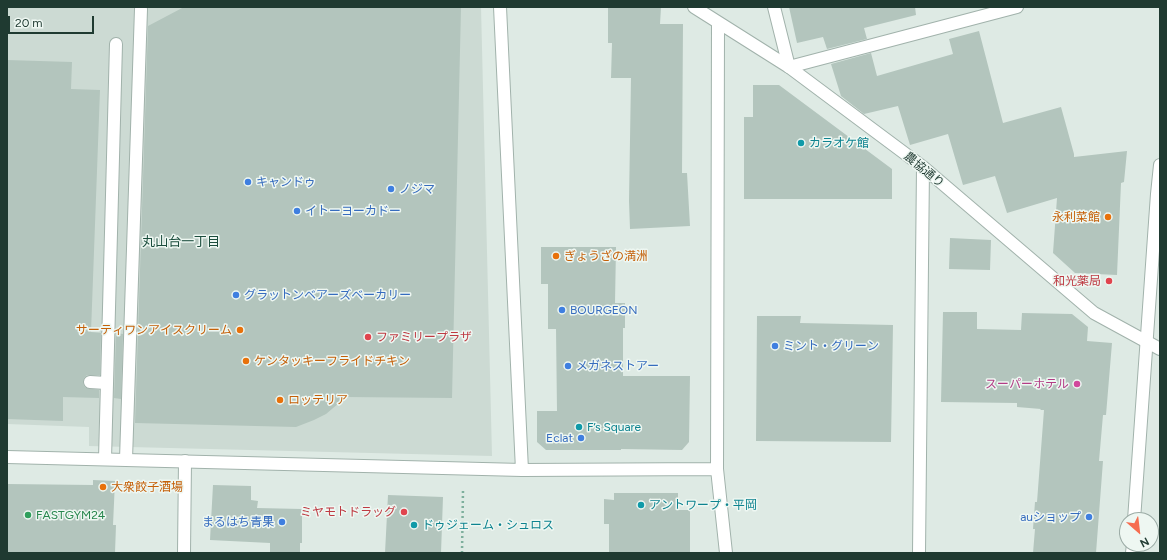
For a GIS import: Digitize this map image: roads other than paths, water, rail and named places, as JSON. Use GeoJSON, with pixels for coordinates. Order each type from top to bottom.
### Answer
{"type":"FeatureCollection","features":[{"type":"Feature","properties":{"kind":"street"},"geometry":{"type":"LineString","coordinates":[[500,7],[522,470]]}},
{"type":"Feature","properties":{"kind":"street","name":"農協通り"},"geometry":{"type":"LineString","coordinates":[[694,7],[789,67],[923,167],[1094,313],[1160,349]]}},
{"type":"Feature","properties":{"kind":"street"},"geometry":{"type":"LineString","coordinates":[[774,7],[789,67],[1017,7]]}},
{"type":"Feature","properties":{"kind":"street"},"geometry":{"type":"LineString","coordinates":[[126,459],[141,9]]}},
{"type":"Feature","properties":{"kind":"street"},"geometry":{"type":"LineString","coordinates":[[718,22],[717,469],[726,553]]}},
{"type":"Feature","properties":{"kind":"street"},"geometry":{"type":"LineString","coordinates":[[105,459],[116,44]]}},
{"type":"Feature","properties":{"kind":"street"},"geometry":{"type":"LineString","coordinates":[[1135,512],[1160,165]]}},
{"type":"Feature","properties":{"kind":"street"},"geometry":{"type":"LineString","coordinates":[[919,553],[923,167]]}},
{"type":"Feature","properties":{"kind":"street"},"geometry":{"type":"LineString","coordinates":[[90,382],[106,383]]}},
{"type":"Feature","properties":{"kind":"street"},"geometry":{"type":"LineString","coordinates":[[7,457],[522,470],[717,469]]}},
{"type":"Feature","properties":{"kind":"street"},"geometry":{"type":"LineString","coordinates":[[184,553],[185,461]]}},
{"type":"Feature","properties":{"kind":"place","name":"カラオケ館"},"geometry":{"type":"Point","coordinates":[801,143]}},
{"type":"Feature","properties":{"kind":"place","name":"キャンドゥ"},"geometry":{"type":"Point","coordinates":[248,182]}},
{"type":"Feature","properties":{"kind":"place","name":"ノジマ"},"geometry":{"type":"Point","coordinates":[391,189]}},
{"type":"Feature","properties":{"kind":"place","name":"イトーヨーカドー"},"geometry":{"type":"Point","coordinates":[297,211]}},
{"type":"Feature","properties":{"kind":"place","name":"永利菜館"},"geometry":{"type":"Point","coordinates":[1108,217]}},
{"type":"Feature","properties":{"kind":"place","name":"ぎょうざの満洲"},"geometry":{"type":"Point","coordinates":[556,256]}},
{"type":"Feature","properties":{"kind":"place","name":"和光薬局"},"geometry":{"type":"Point","coordinates":[1109,281]}},
{"type":"Feature","properties":{"kind":"place","name":"グラットンベアーズベーカリー"},"geometry":{"type":"Point","coordinates":[236,295]}},
{"type":"Feature","properties":{"kind":"place","name":"BOURGEON"},"geometry":{"type":"Point","coordinates":[562,310]}},
{"type":"Feature","properties":{"kind":"place","name":"サーティワンアイスクリーム"},"geometry":{"type":"Point","coordinates":[240,330]}},
{"type":"Feature","properties":{"kind":"place","name":"ファミリープラザ"},"geometry":{"type":"Point","coordinates":[368,337]}},
{"type":"Feature","properties":{"kind":"place","name":"ミント・グリーン"},"geometry":{"type":"Point","coordinates":[775,346]}},
{"type":"Feature","properties":{"kind":"place","name":"ケンタッキーフライドチキン"},"geometry":{"type":"Point","coordinates":[246,361]}},
{"type":"Feature","properties":{"kind":"place","name":"メガネストアー"},"geometry":{"type":"Point","coordinates":[568,366]}},
{"type":"Feature","properties":{"kind":"place","name":"スーパーホテル"},"geometry":{"type":"Point","coordinates":[1077,384]}},
{"type":"Feature","properties":{"kind":"place","name":"ロッテリア"},"geometry":{"type":"Point","coordinates":[280,400]}},
{"type":"Feature","properties":{"kind":"place","name":"F’s Square"},"geometry":{"type":"Point","coordinates":[579,427]}},
{"type":"Feature","properties":{"kind":"place","name":"Eclat"},"geometry":{"type":"Point","coordinates":[581,438]}},
{"type":"Feature","properties":{"kind":"place","name":"大衆餃子酒場"},"geometry":{"type":"Point","coordinates":[103,487]}},
{"type":"Feature","properties":{"kind":"place","name":"アントワープ・平岡"},"geometry":{"type":"Point","coordinates":[641,505]}},
{"type":"Feature","properties":{"kind":"place","name":"ミヤモトドラッグ"},"geometry":{"type":"Point","coordinates":[404,512]}},
{"type":"Feature","properties":{"kind":"place","name":"FASTGYM24"},"geometry":{"type":"Point","coordinates":[28,515]}},
{"type":"Feature","properties":{"kind":"place","name":"auショップ"},"geometry":{"type":"Point","coordinates":[1089,517]}},
{"type":"Feature","properties":{"kind":"place","name":"まるはち青果"},"geometry":{"type":"Point","coordinates":[282,522]}},
{"type":"Feature","properties":{"kind":"place","name":"ドゥジェーム・シュロス"},"geometry":{"type":"Point","coordinates":[414,525]}},
{"type":"Feature","properties":{"kind":"district","name":"丸山台一丁目"},"geometry":{"type":"Point","coordinates":[181,242]}}]}
